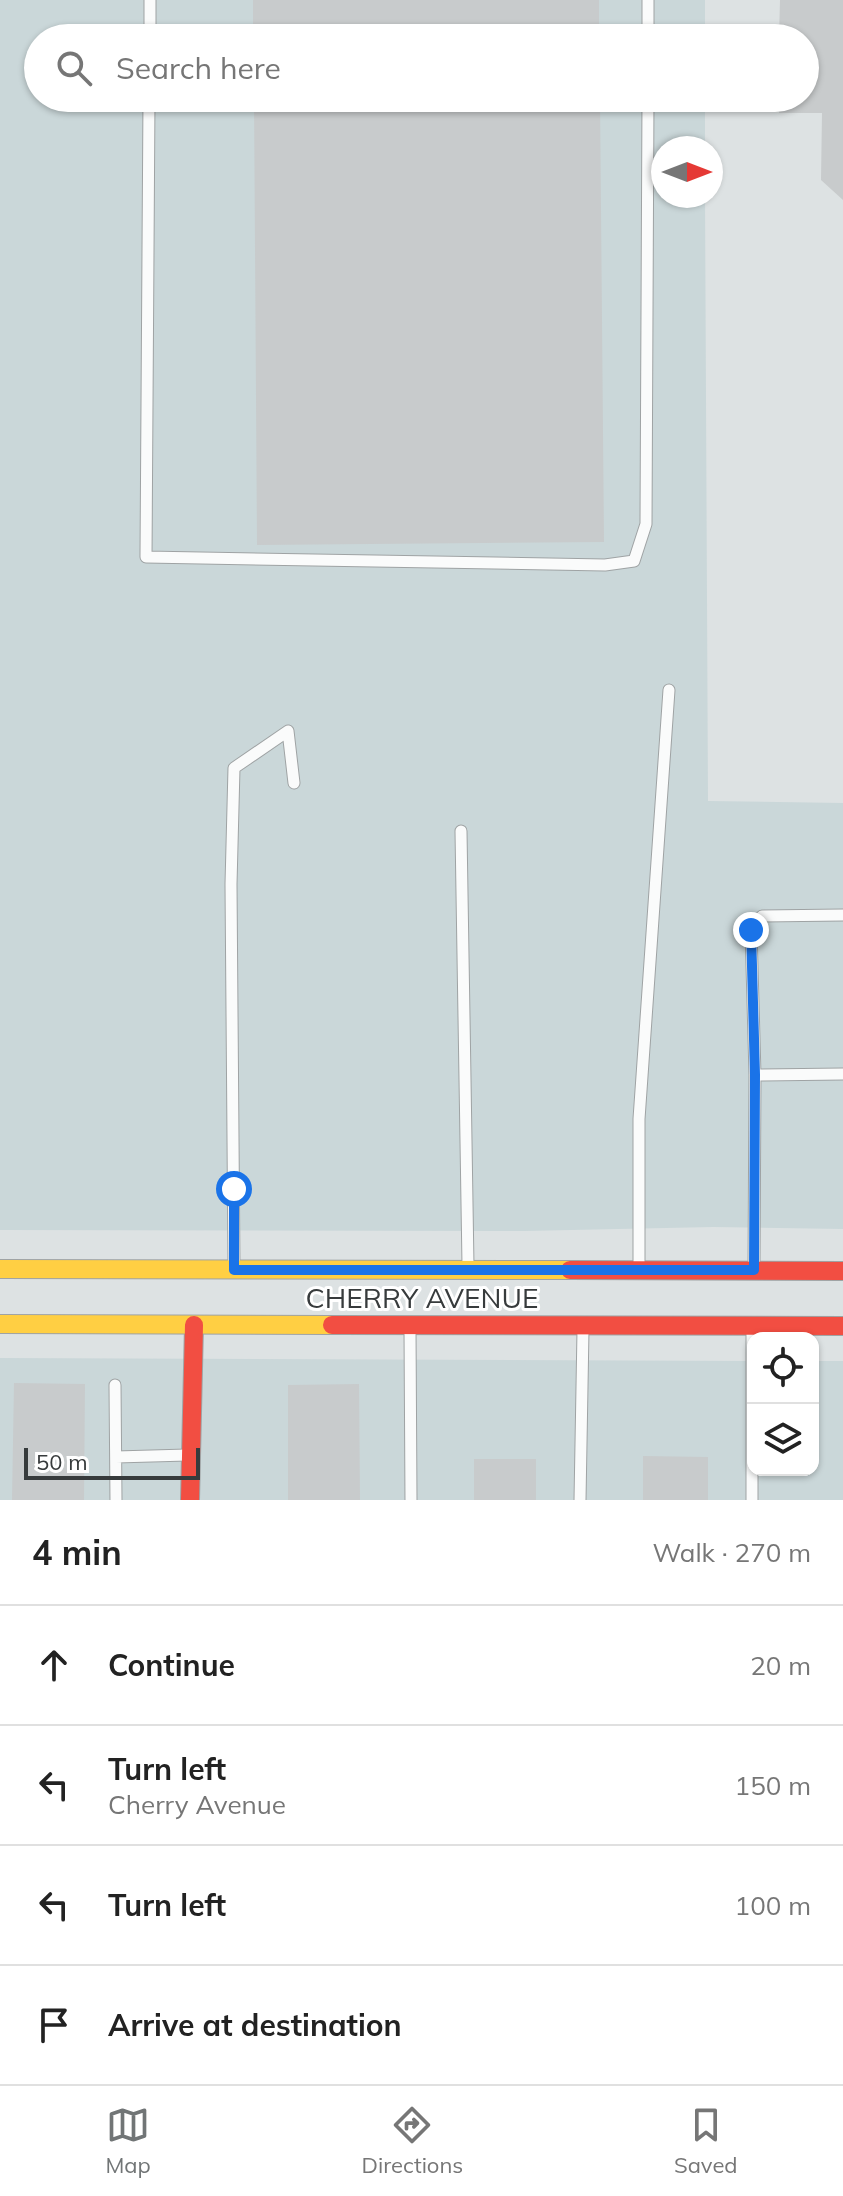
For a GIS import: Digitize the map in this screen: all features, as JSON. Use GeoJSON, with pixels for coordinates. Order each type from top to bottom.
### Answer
{"type":"FeatureCollection","features":[{"type":"Feature","properties":{"kind":"main road","name":"CHERRY AVENUE"},"geometry":{"type":"LineString","coordinates":[[0,1269],[843,1271]]}},
{"type":"Feature","properties":{"kind":"main road","name":"CHERRY AVENUE"},"geometry":{"type":"LineString","coordinates":[[0,1324],[843,1326]]}},
{"type":"Feature","properties":{"kind":"main road"},"geometry":{"type":"LineString","coordinates":[[190,1500],[194,1325]]}},
{"type":"Feature","properties":{"kind":"lane"},"geometry":{"type":"LineString","coordinates":[[150,0],[150,24]]}},
{"type":"Feature","properties":{"kind":"lane"},"geometry":{"type":"LineString","coordinates":[[648,0],[648,24]]}},
{"type":"Feature","properties":{"kind":"lane"},"geometry":{"type":"LineString","coordinates":[[149,112],[146,557],[605,565],[634,561],[646,524],[648,112]]}},
{"type":"Feature","properties":{"kind":"lane"},"geometry":{"type":"LineString","coordinates":[[639,1270],[639,1119],[669,690]]}},
{"type":"Feature","properties":{"kind":"lane"},"geometry":{"type":"LineString","coordinates":[[234,1270],[231,884],[234,768],[288,731],[294,783]]}},
{"type":"Feature","properties":{"kind":"lane"},"geometry":{"type":"LineString","coordinates":[[461,831],[468,1270]]}},
{"type":"Feature","properties":{"kind":"lane"},"geometry":{"type":"LineString","coordinates":[[754,1270],[755,1075],[751,930],[762,916],[843,915]]}},
{"type":"Feature","properties":{"kind":"lane"},"geometry":{"type":"LineString","coordinates":[[755,1075],[843,1074]]}},
{"type":"Feature","properties":{"kind":"lane"},"geometry":{"type":"LineString","coordinates":[[410,1325],[411,1500]]}},
{"type":"Feature","properties":{"kind":"lane"},"geometry":{"type":"LineString","coordinates":[[580,1500],[583,1325]]}},
{"type":"Feature","properties":{"kind":"lane"},"geometry":{"type":"LineString","coordinates":[[752,1327],[752,1500]]}},
{"type":"Feature","properties":{"kind":"lane"},"geometry":{"type":"LineString","coordinates":[[115,1385],[116,1500]]}},
{"type":"Feature","properties":{"kind":"lane"},"geometry":{"type":"LineString","coordinates":[[116,1457],[191,1455]]}},
{"type":"Feature","properties":{"kind":"shaded area"},"geometry":{"type":"Polygon","coordinates":[[[0,0],[705,0],[705,24],[24,24],[24,112],[705,112],[705,136],[651,136],[651,208],[705,208],[708,801],[843,803],[843,1229],[713,1227],[524,1231],[0,1230],[0,0]]]}},
{"type":"Feature","properties":{"kind":"shaded area"},"geometry":{"type":"Polygon","coordinates":[[[0,1358],[747,1361],[747,1476],[819,1476],[819,1361],[843,1361],[843,1500],[0,1500],[0,1358]]]}},
{"type":"Feature","properties":{"kind":"building"},"geometry":{"type":"Polygon","coordinates":[[[253,0],[599,0],[599,24],[253,24],[253,0]]]}},
{"type":"Feature","properties":{"kind":"building"},"geometry":{"type":"Polygon","coordinates":[[[780,0],[843,0],[843,200],[821,180],[822,113],[779,113],[819,112],[819,24],[779,24],[780,0]]]}},
{"type":"Feature","properties":{"kind":"building"},"geometry":{"type":"Polygon","coordinates":[[[254,112],[600,112],[604,542],[257,545],[254,112]]]}},
{"type":"Feature","properties":{"kind":"building"},"geometry":{"type":"Polygon","coordinates":[[[14,1383],[85,1384],[84,1500],[12,1500],[14,1383]]]}},
{"type":"Feature","properties":{"kind":"building"},"geometry":{"type":"Polygon","coordinates":[[[359,1384],[360,1500],[288,1500],[288,1385],[359,1384]]]}},
{"type":"Feature","properties":{"kind":"building"},"geometry":{"type":"Polygon","coordinates":[[[643,1456],[708,1457],[708,1500],[643,1500],[643,1456]]]}},
{"type":"Feature","properties":{"kind":"building"},"geometry":{"type":"Polygon","coordinates":[[[474,1459],[536,1459],[536,1500],[474,1500],[474,1459]]]}},
{"type":"Feature","properties":{"kind":"traffic: slow"},"geometry":{"type":"LineString","coordinates":[[0,1269],[570,1270]]}},
{"type":"Feature","properties":{"kind":"traffic: slow"},"geometry":{"type":"LineString","coordinates":[[0,1324],[332,1325]]}},
{"type":"Feature","properties":{"kind":"traffic: jam"},"geometry":{"type":"LineString","coordinates":[[570,1270],[843,1271]]}},
{"type":"Feature","properties":{"kind":"traffic: jam"},"geometry":{"type":"LineString","coordinates":[[190,1500],[194,1325]]}},
{"type":"Feature","properties":{"kind":"traffic: jam"},"geometry":{"type":"LineString","coordinates":[[332,1325],[843,1326]]}},
{"type":"Feature","properties":{"kind":"route"},"geometry":{"type":"LineString","coordinates":[[234,1189],[234,1270],[754,1270],[755,1075],[751,930]]}}]}
